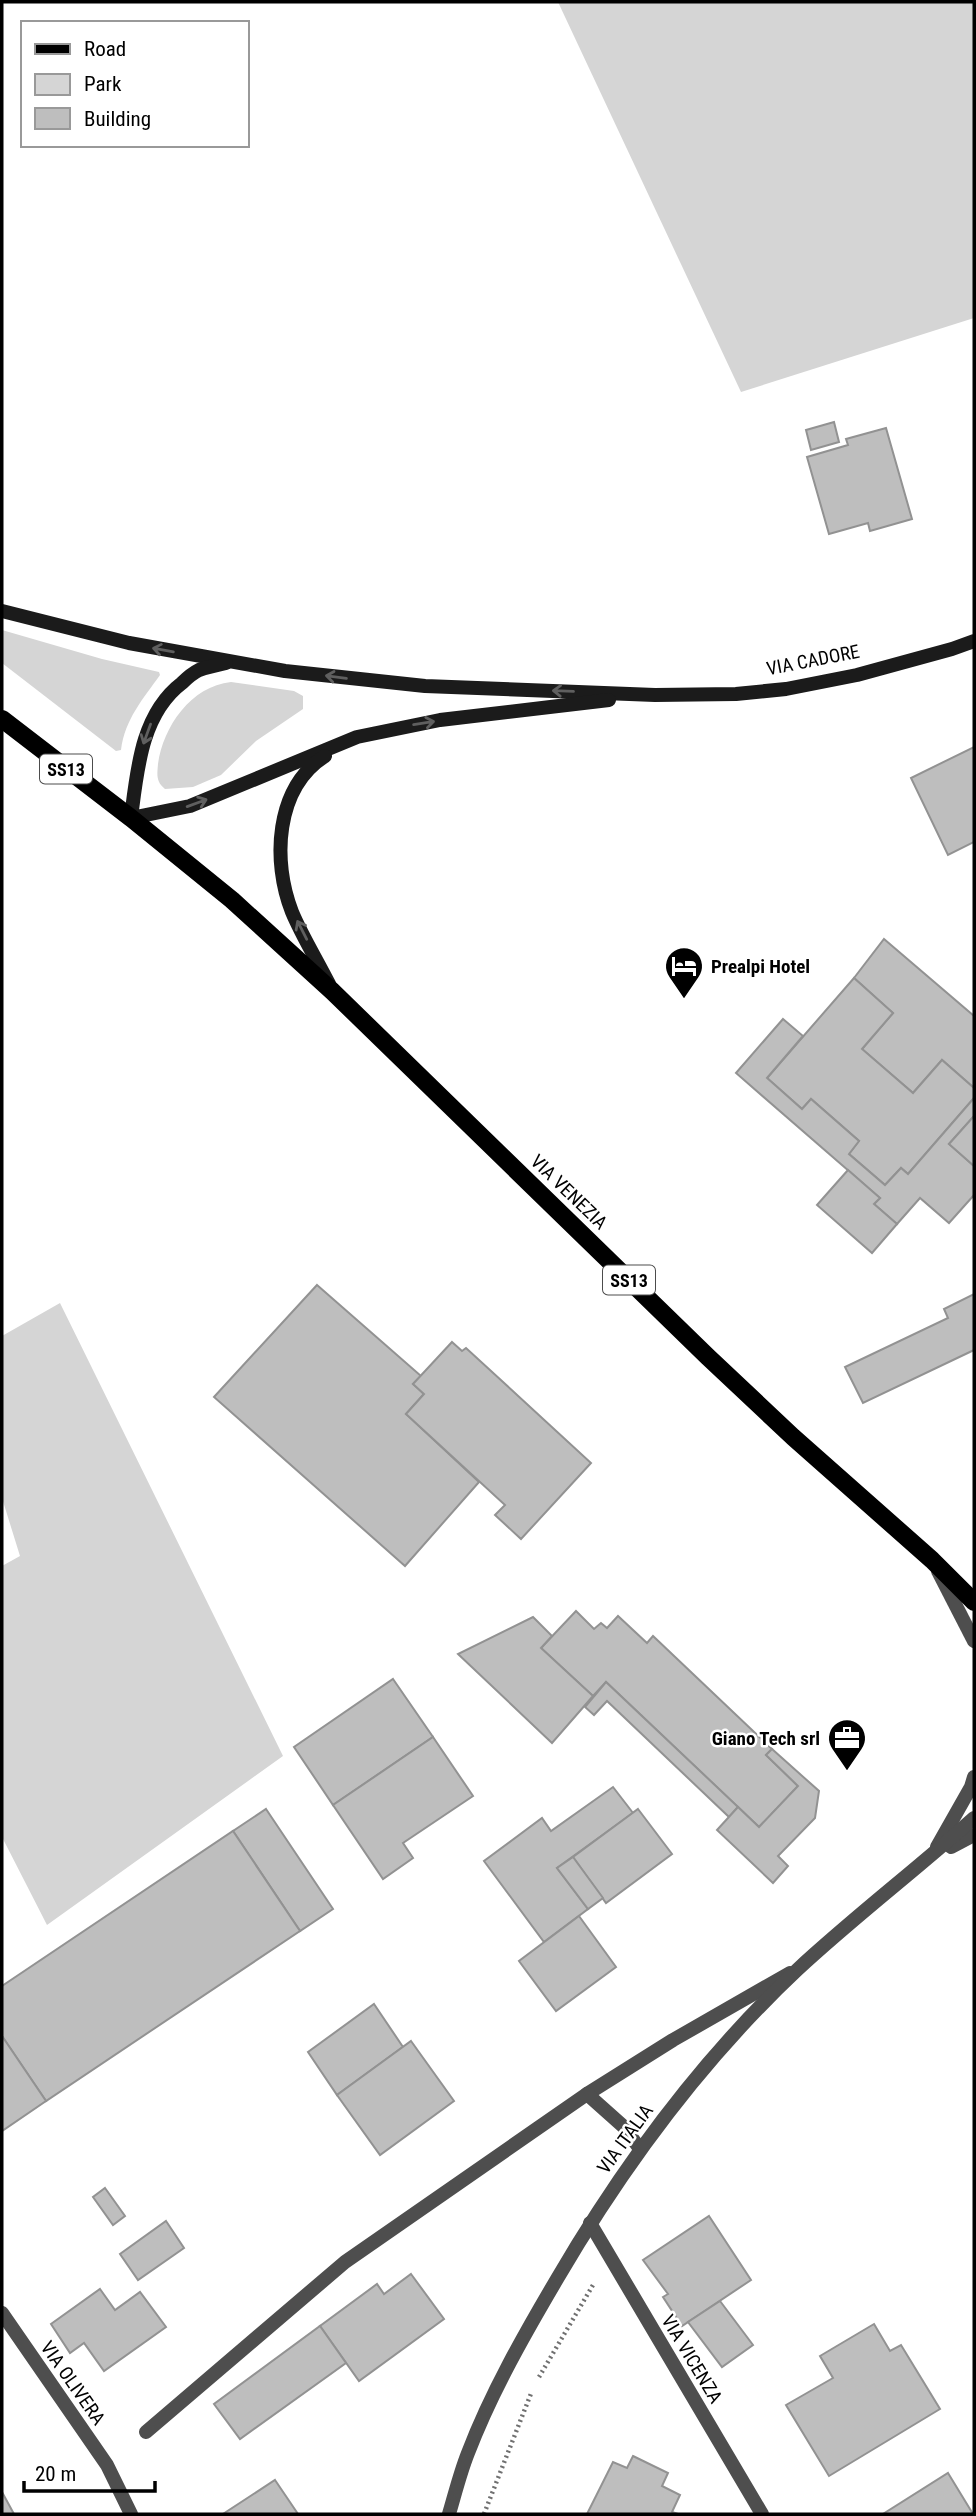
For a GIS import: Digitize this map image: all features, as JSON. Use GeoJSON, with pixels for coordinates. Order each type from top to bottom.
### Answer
{"type":"FeatureCollection","features":[{"type":"Feature","properties":{"kind":"main road"},"geometry":{"type":"LineString","coordinates":[[2,611],[129,643],[230,662],[425,686],[655,695]]}},
{"type":"Feature","properties":{"kind":"main road","name":"VIA CADORE"},"geometry":{"type":"LineString","coordinates":[[655,695],[736,694],[786,689],[857,675],[952,649],[974,640]]}},
{"type":"Feature","properties":{"kind":"main road"},"geometry":{"type":"LineString","coordinates":[[230,662],[198,670],[176,687],[158,710],[145,736],[131,818],[190,806],[357,737],[440,720],[655,695]]}},
{"type":"Feature","properties":{"kind":"main road","name":"SS13"},"geometry":{"type":"LineString","coordinates":[[2,719],[131,818]]}},
{"type":"Feature","properties":{"kind":"main road"},"geometry":{"type":"LineString","coordinates":[[332,991],[292,911],[282,875],[282,829],[297,783],[313,764],[357,737]]}},
{"type":"Feature","properties":{"kind":"main road","name":"VIA VENEZIA"},"geometry":{"type":"LineString","coordinates":[[131,818],[232,900],[332,991],[708,1357],[932,1560],[974,1602]]}},
{"type":"Feature","properties":{"kind":"street"},"geometry":{"type":"LineString","coordinates":[[932,1560],[974,1592]]}},
{"type":"Feature","properties":{"kind":"street"},"geometry":{"type":"LineString","coordinates":[[932,1560],[974,1642]]}},
{"type":"Feature","properties":{"kind":"street","name":"VIA ITALIA"},"geometry":{"type":"LineString","coordinates":[[931,1857],[974,1777]]}},
{"type":"Feature","properties":{"kind":"street","name":"VIA ITALIA"},"geometry":{"type":"LineString","coordinates":[[449,2514],[467,2454],[521,2339],[590,2223],[640,2149],[729,2040],[801,1967],[974,1818]]}},
{"type":"Feature","properties":{"kind":"street","name":"VIA ITALIA"},"geometry":{"type":"LineString","coordinates":[[931,1857],[974,1835]]}},
{"type":"Feature","properties":{"kind":"street"},"geometry":{"type":"LineString","coordinates":[[146,2432],[345,2262],[587,2094],[673,2040],[801,1967]]}},
{"type":"Feature","properties":{"kind":"street"},"geometry":{"type":"LineString","coordinates":[[587,2094],[624,2127],[640,2149]]}},
{"type":"Feature","properties":{"kind":"street","name":"VIA VICENZA"},"geometry":{"type":"LineString","coordinates":[[590,2223],[762,2514]]}},
{"type":"Feature","properties":{"kind":"street","name":"VIA OLIVERA"},"geometry":{"type":"LineString","coordinates":[[2,2313],[107,2465],[131,2514]]}},
{"type":"Feature","properties":{"kind":"path"},"geometry":{"type":"LineString","coordinates":[[484,2514],[533,2388],[609,2257]]}},
{"type":"Feature","properties":{"kind":"green space"},"geometry":{"type":"Polygon","coordinates":[[[558,2],[974,2],[974,318],[741,392],[558,2]]]}},
{"type":"Feature","properties":{"kind":"green space"},"geometry":{"type":"Polygon","coordinates":[[[2,630],[102,659],[159,672],[160,675],[141,701],[126,729],[121,750],[116,751],[2,663],[2,630]]]}},
{"type":"Feature","properties":{"kind":"green space"},"geometry":{"type":"Polygon","coordinates":[[[231,682],[294,691],[303,696],[303,709],[256,741],[221,775],[193,787],[165,789],[158,778],[158,764],[166,736],[173,723],[181,711],[203,691],[231,682]]]}},
{"type":"Feature","properties":{"kind":"green space"},"geometry":{"type":"Polygon","coordinates":[[[60,1303],[283,1756],[47,1925],[2,1837],[2,1566],[20,1556],[2,1498],[2,1336],[60,1303]]]}},
{"type":"Feature","properties":{"kind":"building"},"geometry":{"type":"Polygon","coordinates":[[[834,422],[839,442],[811,450],[806,430],[834,422]]]}},
{"type":"Feature","properties":{"kind":"building"},"geometry":{"type":"Polygon","coordinates":[[[886,428],[912,519],[870,531],[868,523],[829,534],[807,457],[848,445],[846,439],[886,428]]]}},
{"type":"Feature","properties":{"kind":"building"},"geometry":{"type":"Polygon","coordinates":[[[974,747],[974,842],[948,855],[911,778],[974,747]]]}},
{"type":"Feature","properties":{"kind":"building"},"geometry":{"type":"Polygon","coordinates":[[[884,939],[974,1016],[974,1088],[942,1060],[913,1093],[862,1049],[893,1013],[854,978],[884,939]]]}},
{"type":"Feature","properties":{"kind":"building"},"geometry":{"type":"Polygon","coordinates":[[[854,978],[893,1013],[862,1049],[913,1093],[942,1060],[974,1088],[974,1098],[908,1174],[901,1168],[885,1185],[849,1154],[859,1141],[811,1099],[802,1109],[767,1078],[854,978]]]}},
{"type":"Feature","properties":{"kind":"building"},"geometry":{"type":"Polygon","coordinates":[[[783,1019],[803,1036],[767,1078],[802,1109],[811,1099],[859,1141],[849,1154],[885,1185],[901,1168],[908,1174],[974,1098],[974,1116],[949,1144],[974,1166],[974,1195],[949,1223],[920,1198],[897,1224],[874,1204],[880,1198],[736,1073],[783,1019]]]}},
{"type":"Feature","properties":{"kind":"building"},"geometry":{"type":"Polygon","coordinates":[[[974,1116],[974,1166],[949,1144],[974,1116]]]}},
{"type":"Feature","properties":{"kind":"building"},"geometry":{"type":"Polygon","coordinates":[[[848,1170],[880,1198],[874,1204],[897,1224],[872,1253],[817,1205],[848,1170]]]}},
{"type":"Feature","properties":{"kind":"building"},"geometry":{"type":"Polygon","coordinates":[[[317,1285],[421,1376],[413,1384],[424,1394],[406,1414],[479,1482],[405,1566],[214,1397],[317,1285]]]}},
{"type":"Feature","properties":{"kind":"building"},"geometry":{"type":"Polygon","coordinates":[[[974,1294],[974,1350],[863,1403],[845,1367],[948,1318],[944,1309],[974,1294]]]}},
{"type":"Feature","properties":{"kind":"building"},"geometry":{"type":"Polygon","coordinates":[[[452,1342],[462,1351],[466,1348],[591,1463],[521,1539],[495,1515],[505,1505],[406,1414],[424,1394],[413,1384],[452,1342]]]}},
{"type":"Feature","properties":{"kind":"building"},"geometry":{"type":"Polygon","coordinates":[[[576,1611],[594,1629],[601,1623],[607,1628],[618,1616],[647,1643],[653,1636],[772,1749],[766,1755],[798,1786],[759,1827],[606,1682],[593,1696],[541,1648],[576,1611]]]}},
{"type":"Feature","properties":{"kind":"building"},"geometry":{"type":"Polygon","coordinates":[[[533,1617],[552,1636],[541,1648],[593,1696],[552,1743],[458,1654],[533,1617]]]}},
{"type":"Feature","properties":{"kind":"building"},"geometry":{"type":"Polygon","coordinates":[[[393,1679],[433,1737],[333,1805],[294,1747],[393,1679]]]}},
{"type":"Feature","properties":{"kind":"building"},"geometry":{"type":"Polygon","coordinates":[[[606,1682],[738,1807],[729,1817],[607,1701],[594,1715],[585,1707],[606,1682]]]}},
{"type":"Feature","properties":{"kind":"building"},"geometry":{"type":"Polygon","coordinates":[[[433,1737],[473,1796],[403,1843],[413,1858],[383,1879],[333,1805],[433,1737]]]}},
{"type":"Feature","properties":{"kind":"building"},"geometry":{"type":"Polygon","coordinates":[[[772,1749],[819,1791],[815,1818],[778,1856],[788,1866],[773,1883],[717,1830],[738,1807],[759,1827],[798,1786],[766,1755],[772,1749]]]}},
{"type":"Feature","properties":{"kind":"building"},"geometry":{"type":"Polygon","coordinates":[[[613,1787],[633,1813],[557,1868],[588,1909],[544,1942],[484,1861],[542,1818],[551,1831],[613,1787]]]}},
{"type":"Feature","properties":{"kind":"building"},"geometry":{"type":"Polygon","coordinates":[[[266,1809],[333,1909],[300,1931],[233,1831],[266,1809]]]}},
{"type":"Feature","properties":{"kind":"building"},"geometry":{"type":"Polygon","coordinates":[[[638,1809],[672,1854],[606,1903],[573,1857],[638,1809]]]}},
{"type":"Feature","properties":{"kind":"building"},"geometry":{"type":"Polygon","coordinates":[[[233,1831],[300,1931],[46,2101],[2,2036],[2,1986],[233,1831]]]}},
{"type":"Feature","properties":{"kind":"building"},"geometry":{"type":"Polygon","coordinates":[[[573,1857],[603,1898],[588,1909],[557,1868],[573,1857]]]}},
{"type":"Feature","properties":{"kind":"building"},"geometry":{"type":"Polygon","coordinates":[[[579,1916],[616,1967],[556,2011],[519,1961],[579,1916]]]}},
{"type":"Feature","properties":{"kind":"building"},"geometry":{"type":"Polygon","coordinates":[[[374,2004],[403,2047],[337,2095],[308,2052],[374,2004]]]}},
{"type":"Feature","properties":{"kind":"building"},"geometry":{"type":"Polygon","coordinates":[[[2,2036],[46,2101],[2,2131],[2,2036]]]}},
{"type":"Feature","properties":{"kind":"building"},"geometry":{"type":"Polygon","coordinates":[[[411,2041],[454,2101],[380,2155],[337,2095],[411,2041]]]}},
{"type":"Feature","properties":{"kind":"building"},"geometry":{"type":"Polygon","coordinates":[[[105,2188],[125,2216],[113,2225],[93,2197],[105,2188]]]}},
{"type":"Feature","properties":{"kind":"building"},"geometry":{"type":"Polygon","coordinates":[[[709,2216],[751,2280],[682,2326],[663,2297],[668,2294],[643,2260],[709,2216]]]}},
{"type":"Feature","properties":{"kind":"building"},"geometry":{"type":"Polygon","coordinates":[[[166,2221],[184,2248],[138,2280],[120,2254],[166,2221]]]}},
{"type":"Feature","properties":{"kind":"building"},"geometry":{"type":"Polygon","coordinates":[[[411,2274],[444,2319],[359,2381],[320,2326],[377,2284],[384,2294],[411,2274]]]}},
{"type":"Feature","properties":{"kind":"building"},"geometry":{"type":"Polygon","coordinates":[[[100,2289],[115,2310],[140,2292],[166,2327],[104,2371],[84,2343],[70,2353],[51,2324],[100,2289]]]}},
{"type":"Feature","properties":{"kind":"building"},"geometry":{"type":"Polygon","coordinates":[[[720,2301],[753,2345],[722,2367],[688,2322],[720,2301]]]}},
{"type":"Feature","properties":{"kind":"building"},"geometry":{"type":"Polygon","coordinates":[[[874,2324],[890,2351],[901,2345],[940,2409],[829,2476],[786,2405],[833,2378],[820,2356],[874,2324]]]}},
{"type":"Feature","properties":{"kind":"building"},"geometry":{"type":"Polygon","coordinates":[[[320,2326],[346,2363],[240,2439],[214,2404],[320,2326]]]}},
{"type":"Feature","properties":{"kind":"building"},"geometry":{"type":"Polygon","coordinates":[[[633,2456],[668,2473],[662,2486],[680,2495],[672,2512],[678,2514],[587,2514],[613,2462],[627,2468],[633,2456]]]}},
{"type":"Feature","properties":{"kind":"building"},"geometry":{"type":"Polygon","coordinates":[[[948,2473],[973,2514],[883,2514],[948,2473]]]}},
{"type":"Feature","properties":{"kind":"building"},"geometry":{"type":"Polygon","coordinates":[[[275,2480],[298,2514],[223,2514],[275,2480]]]}},
{"type":"Feature","properties":{"kind":"building"},"geometry":{"type":"Polygon","coordinates":[[[2,2492],[14,2514],[2,2514],[2,2492]]]}},
{"type":"Feature","properties":{"kind":"place","name":"Prealpi Hotel"},"geometry":{"type":"Point","coordinates":[684,1000]}},
{"type":"Feature","properties":{"kind":"place","name":"Giano Tech srl"},"geometry":{"type":"Point","coordinates":[847,1772]}}]}
